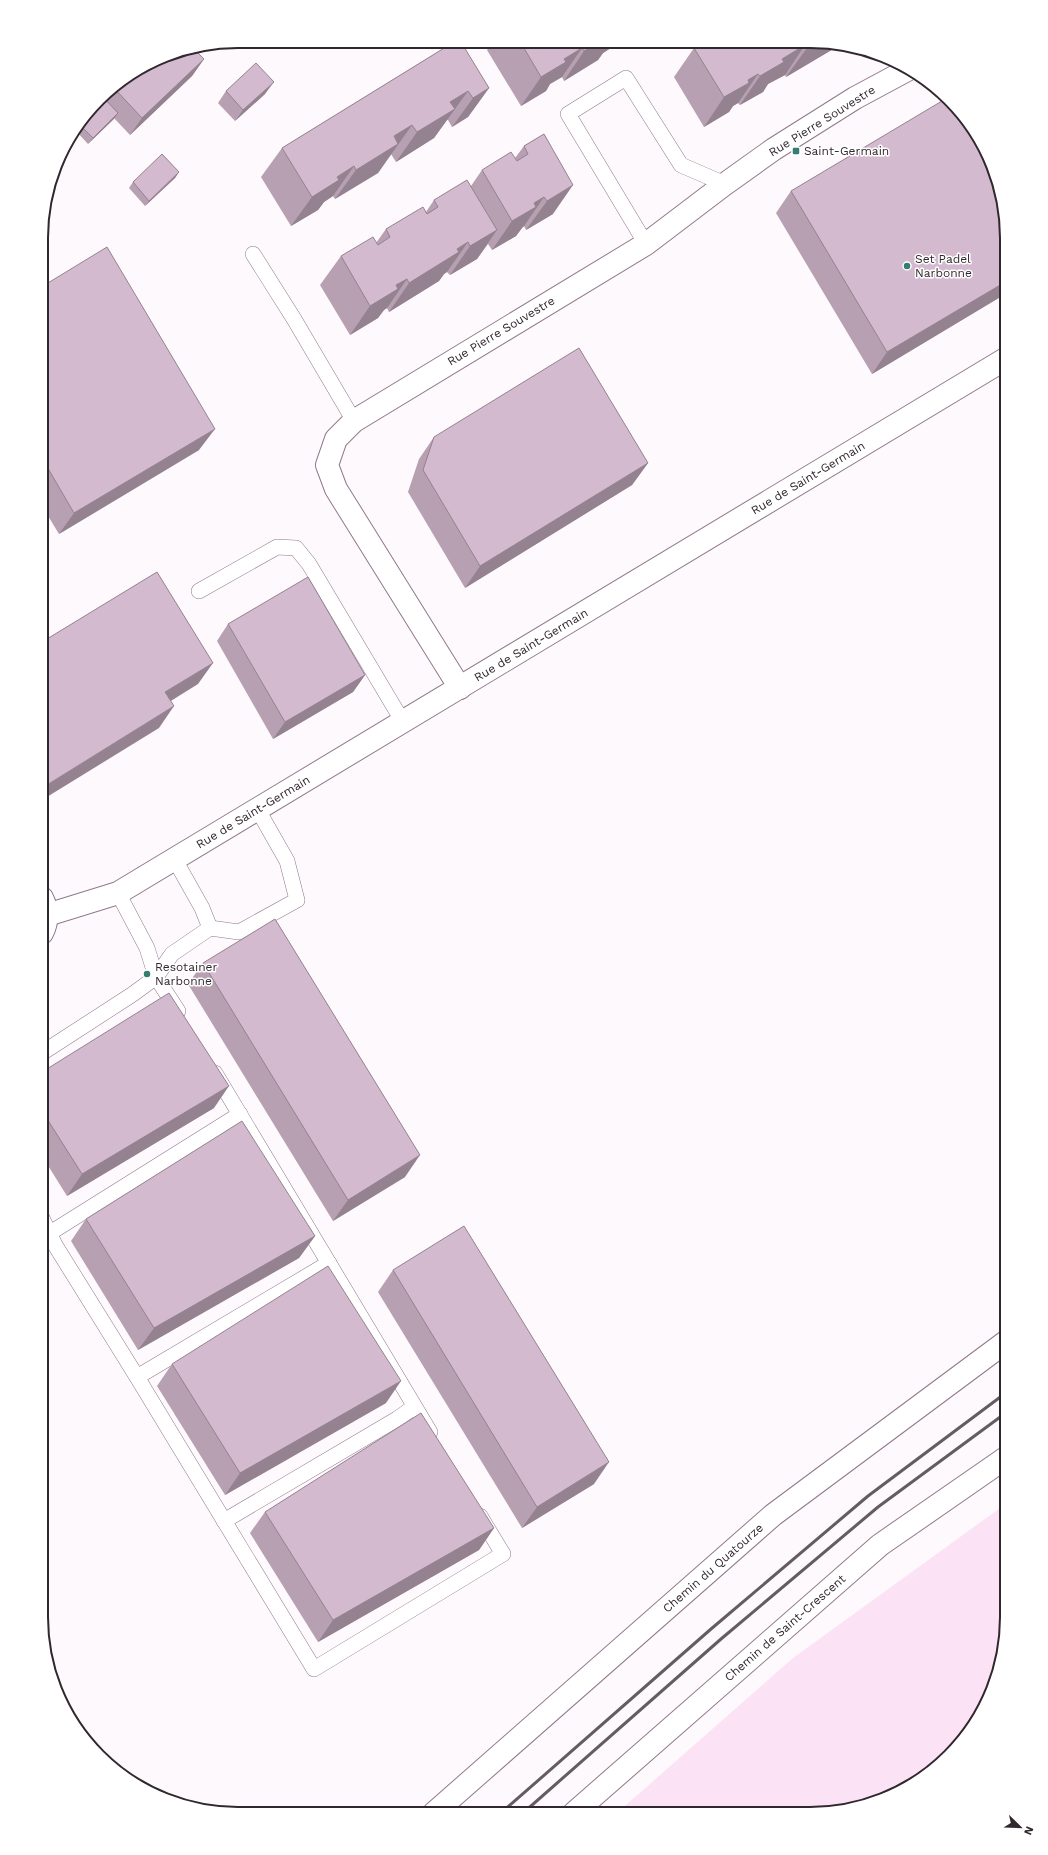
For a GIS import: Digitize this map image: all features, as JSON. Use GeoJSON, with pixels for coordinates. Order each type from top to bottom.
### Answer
{"type":"FeatureCollection","features":[{"type":"Feature","properties":{"kind":"street","name":"Rue Pierre Souvestre"},"geometry":{"type":"LineString","coordinates":[[460,688],[336,489],[327,465],[336,439],[354,421],[646,244],[774,149],[855,98],[903,73]]}},
{"type":"Feature","properties":{"kind":"street","name":"Rue de Saint-Germain"},"geometry":{"type":"LineString","coordinates":[[48,914],[118,893],[175,860],[1000,362]]}},
{"type":"Feature","properties":{"kind":"street","name":"Chemin du Quatourze"},"geometry":{"type":"LineString","coordinates":[[441,1807],[773,1515],[1000,1346]]}},
{"type":"Feature","properties":{"kind":"street","name":"Chemin de Saint-Crescent"},"geometry":{"type":"LineString","coordinates":[[581,1807],[880,1545],[1000,1462]]}},
{"type":"Feature","properties":{"kind":"lane"},"geometry":{"type":"LineString","coordinates":[[646,244],[568,114],[626,78],[681,165],[725,184]]}},
{"type":"Feature","properties":{"kind":"lane"},"geometry":{"type":"LineString","coordinates":[[253,254],[294,319],[354,421]]}},
{"type":"Feature","properties":{"kind":"lane"},"geometry":{"type":"LineString","coordinates":[[199,591],[276,547],[296,548],[309,564],[403,722]]}},
{"type":"Feature","properties":{"kind":"lane"},"geometry":{"type":"LineString","coordinates":[[48,1049],[133,994],[156,977],[172,954],[210,928],[239,932],[297,900],[287,861],[258,810]]}},
{"type":"Feature","properties":{"kind":"lane"},"geometry":{"type":"LineString","coordinates":[[175,860],[202,908],[210,928]]}},
{"type":"Feature","properties":{"kind":"lane"},"geometry":{"type":"LineString","coordinates":[[118,893],[147,948],[156,977],[184,1021]]}},
{"type":"Feature","properties":{"kind":"lane"},"geometry":{"type":"LineString","coordinates":[[208,1061],[437,1444]]}},
{"type":"Feature","properties":{"kind":"lane"},"geometry":{"type":"LineString","coordinates":[[50,1233],[240,1114]]}},
{"type":"Feature","properties":{"kind":"lane"},"geometry":{"type":"LineString","coordinates":[[48,1229],[55,1245],[314,1669],[504,1554],[472,1502]]}},
{"type":"Feature","properties":{"kind":"lane"},"geometry":{"type":"LineString","coordinates":[[137,1377],[329,1263]]}},
{"type":"Feature","properties":{"kind":"lane"},"geometry":{"type":"LineString","coordinates":[[224,1521],[397,1419],[414,1407]]}},
{"type":"Feature","properties":{"kind":"shaded area"},"geometry":{"type":"Polygon","coordinates":[[[1000,1508],[1000,1629],[994,1666],[986,1689],[961,1733],[926,1768],[882,1793],[859,1801],[822,1807],[624,1807],[793,1658],[1000,1508]]]}},
{"type":"Feature","properties":{"kind":"building"},"geometry":{"type":"Polygon","coordinates":[[[444,48],[465,48],[489,88],[473,98],[468,91],[450,102],[455,109],[417,132],[412,125],[394,136],[398,144],[356,170],[354,166],[337,177],[339,180],[312,197],[282,148],[444,48]]]}},
{"type":"Feature","properties":{"kind":"building"},"geometry":{"type":"Polygon","coordinates":[[[524,48],[582,48],[564,59],[566,62],[541,77],[524,48]]]}},
{"type":"Feature","properties":{"kind":"building"},"geometry":{"type":"Polygon","coordinates":[[[582,48],[589,48],[584,51],[582,48]]]}},
{"type":"Feature","properties":{"kind":"building"},"geometry":{"type":"Polygon","coordinates":[[[694,48],[800,48],[782,59],[784,62],[760,76],[758,74],[748,80],[749,83],[724,97],[694,48]]]}},
{"type":"Feature","properties":{"kind":"building"},"geometry":{"type":"Polygon","coordinates":[[[198,53],[204,59],[142,118],[117,91],[133,80],[166,62],[198,53]]]}},
{"type":"Feature","properties":{"kind":"building"},"geometry":{"type":"Polygon","coordinates":[[[256,63],[274,82],[243,110],[226,91],[256,63]]]}},
{"type":"Feature","properties":{"kind":"building"},"geometry":{"type":"Polygon","coordinates":[[[107,101],[118,113],[93,138],[83,128],[107,101]]]}},
{"type":"Feature","properties":{"kind":"building","name":"Set Padel Narbonne"},"geometry":{"type":"Polygon","coordinates":[[[941,101],[961,122],[968,133],[986,166],[994,189],[1000,226],[1000,285],[887,352],[791,191],[941,101]]]}},
{"type":"Feature","properties":{"kind":"building"},"geometry":{"type":"Polygon","coordinates":[[[544,134],[573,185],[547,201],[544,197],[534,203],[536,207],[512,221],[482,170],[511,152],[517,161],[528,154],[524,146],[544,134]]]}},
{"type":"Feature","properties":{"kind":"building"},"geometry":{"type":"Polygon","coordinates":[[[162,154],[179,172],[149,201],[133,182],[162,154]]]}},
{"type":"Feature","properties":{"kind":"building"},"geometry":{"type":"Polygon","coordinates":[[[467,180],[497,230],[470,246],[468,242],[457,249],[459,252],[409,283],[407,279],[396,285],[398,289],[370,306],[341,256],[373,237],[378,245],[390,237],[386,229],[423,207],[427,214],[438,207],[434,200],[467,180]]]}},
{"type":"Feature","properties":{"kind":"building"},"geometry":{"type":"Polygon","coordinates":[[[107,247],[215,429],[74,513],[48,468],[48,283],[107,247]]]}},
{"type":"Feature","properties":{"kind":"building"},"geometry":{"type":"Polygon","coordinates":[[[579,348],[648,463],[480,566],[423,470],[434,437],[579,348]]]}},
{"type":"Feature","properties":{"kind":"building"},"geometry":{"type":"Polygon","coordinates":[[[157,572],[213,663],[165,692],[174,706],[48,784],[48,638],[157,572]]]}},
{"type":"Feature","properties":{"kind":"building"},"geometry":{"type":"Polygon","coordinates":[[[308,577],[365,675],[285,722],[228,624],[308,577]]]}},
{"type":"Feature","properties":{"kind":"building"},"geometry":{"type":"Polygon","coordinates":[[[275,919],[420,1155],[348,1200],[203,963],[275,919]]]}},
{"type":"Feature","properties":{"kind":"building"},"geometry":{"type":"Polygon","coordinates":[[[169,993],[229,1086],[82,1174],[48,1120],[48,1068],[169,993]]]}},
{"type":"Feature","properties":{"kind":"building"},"geometry":{"type":"Polygon","coordinates":[[[242,1121],[315,1236],[154,1328],[86,1219],[242,1121]]]}},
{"type":"Feature","properties":{"kind":"building"},"geometry":{"type":"Polygon","coordinates":[[[464,1226],[609,1462],[537,1507],[393,1270],[464,1226]]]}},
{"type":"Feature","properties":{"kind":"building"},"geometry":{"type":"Polygon","coordinates":[[[328,1266],[401,1381],[240,1473],[172,1364],[328,1266]]]}},
{"type":"Feature","properties":{"kind":"building"},"geometry":{"type":"Polygon","coordinates":[[[421,1413],[494,1528],[333,1620],[265,1512],[421,1413]]]}},
{"type":"Feature","properties":{"kind":"railway"},"geometry":{"type":"LineString","coordinates":[[508,1807],[711,1629],[868,1496],[1000,1397]]}},
{"type":"Feature","properties":{"kind":"railway"},"geometry":{"type":"LineString","coordinates":[[530,1807],[721,1639],[878,1507],[1000,1417]]}},
{"type":"Feature","properties":{"kind":"place","name":"Saint-Germain"},"geometry":{"type":"Point","coordinates":[796,151]}},
{"type":"Feature","properties":{"kind":"place","name":"Set Padel Narbonne"},"geometry":{"type":"Point","coordinates":[907,266]}},
{"type":"Feature","properties":{"kind":"place","name":"Resotainer Narbonne"},"geometry":{"type":"Point","coordinates":[147,974]}}]}
